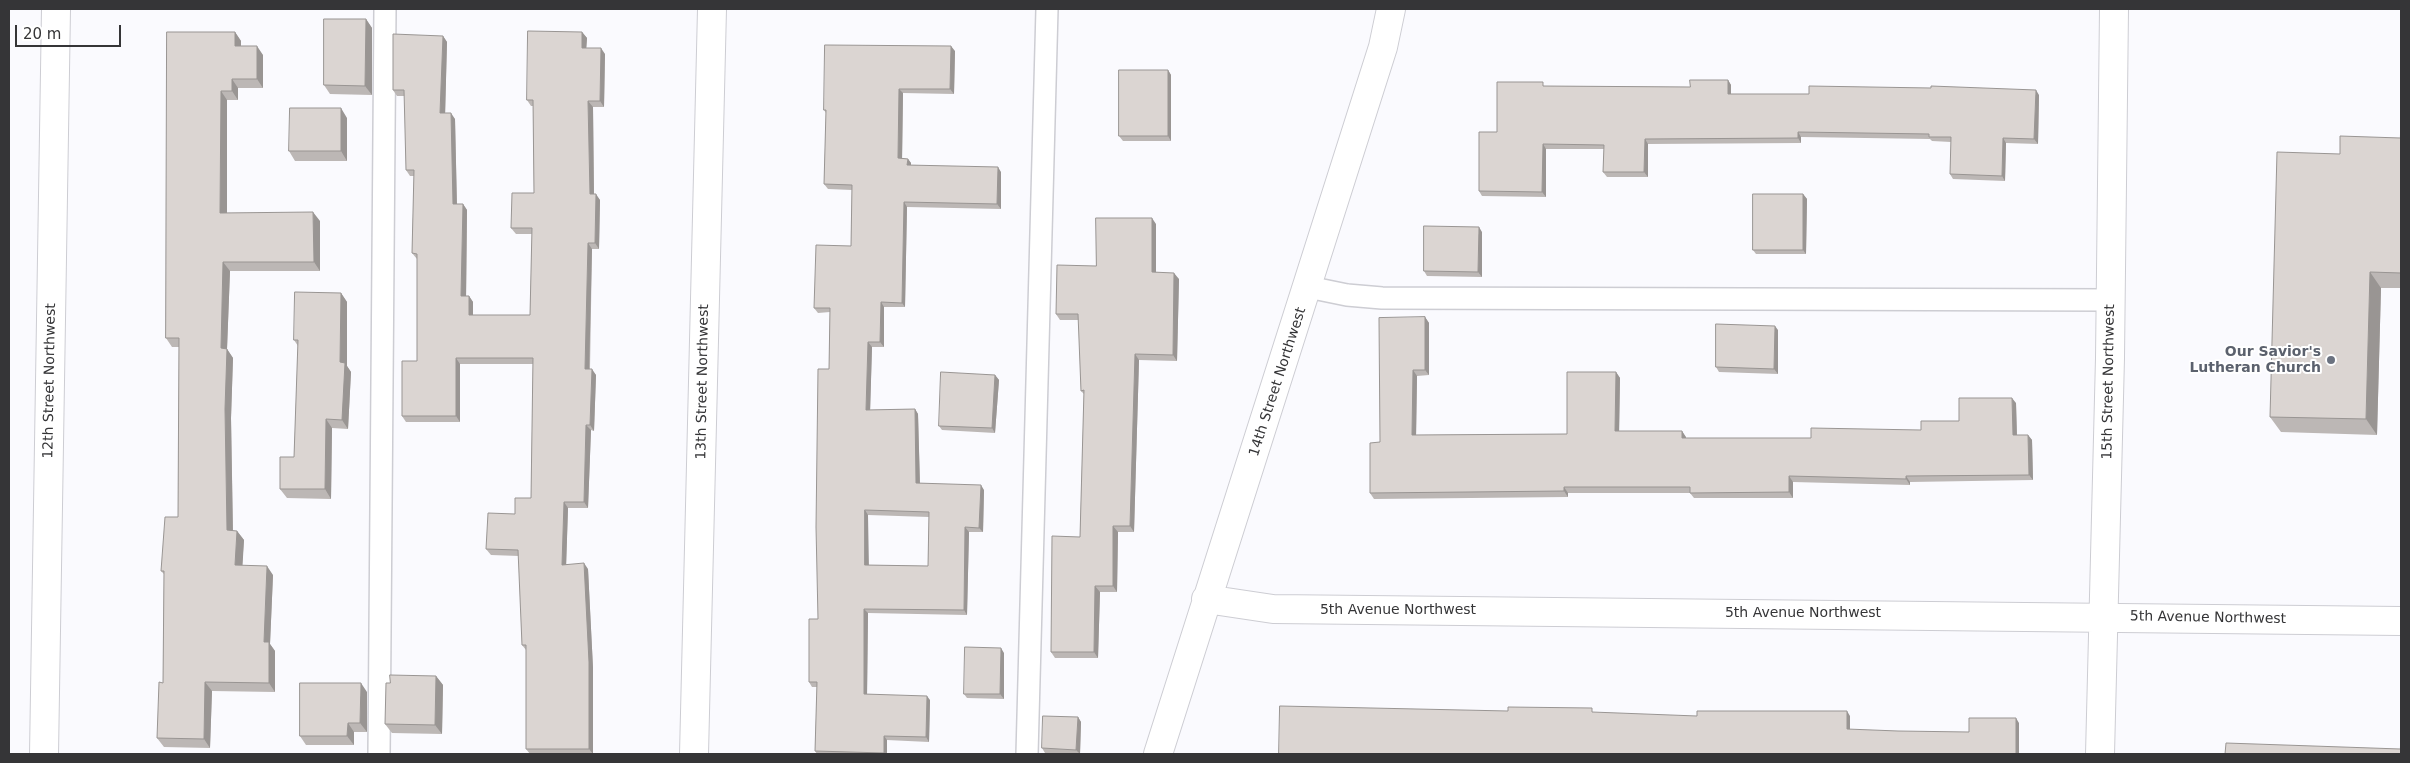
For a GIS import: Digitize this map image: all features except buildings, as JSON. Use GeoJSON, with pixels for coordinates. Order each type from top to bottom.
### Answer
{"type":"FeatureCollection","features":[{"type":"Feature","properties":{"kind":"street","name":"12th Street Northwest"},"geometry":{"type":"LineString","coordinates":[[44,754],[56,9]]}},
{"type":"Feature","properties":{"kind":"street","name":"13th Street Northwest"},"geometry":{"type":"LineString","coordinates":[[694,754],[712,9]]}},
{"type":"Feature","properties":{"kind":"street","name":"14th Street Northwest"},"geometry":{"type":"LineString","coordinates":[[1158,754],[1206,599],[1225,549],[1308,287],[1383,47],[1391,9]]}},
{"type":"Feature","properties":{"kind":"street","name":"15th Street Northwest"},"geometry":{"type":"LineString","coordinates":[[2100,754],[2105,616],[2111,300],[2114,9]]}},
{"type":"Feature","properties":{"kind":"street","name":"5th Avenue Northwest"},"geometry":{"type":"LineString","coordinates":[[1206,599],[1273,609],[2401,620]]}},
{"type":"Feature","properties":{"kind":"lane"},"geometry":{"type":"LineString","coordinates":[[379,754],[385,9]]}},
{"type":"Feature","properties":{"kind":"lane"},"geometry":{"type":"LineString","coordinates":[[1027,754],[1047,9]]}},
{"type":"Feature","properties":{"kind":"lane"},"geometry":{"type":"LineString","coordinates":[[1308,287],[1382,298],[2111,300]]}},
{"type":"Feature","properties":{"kind":"place","name":"Our Savior's Lutheran Church"},"geometry":{"type":"Point","coordinates":[2331,360]}}]}
